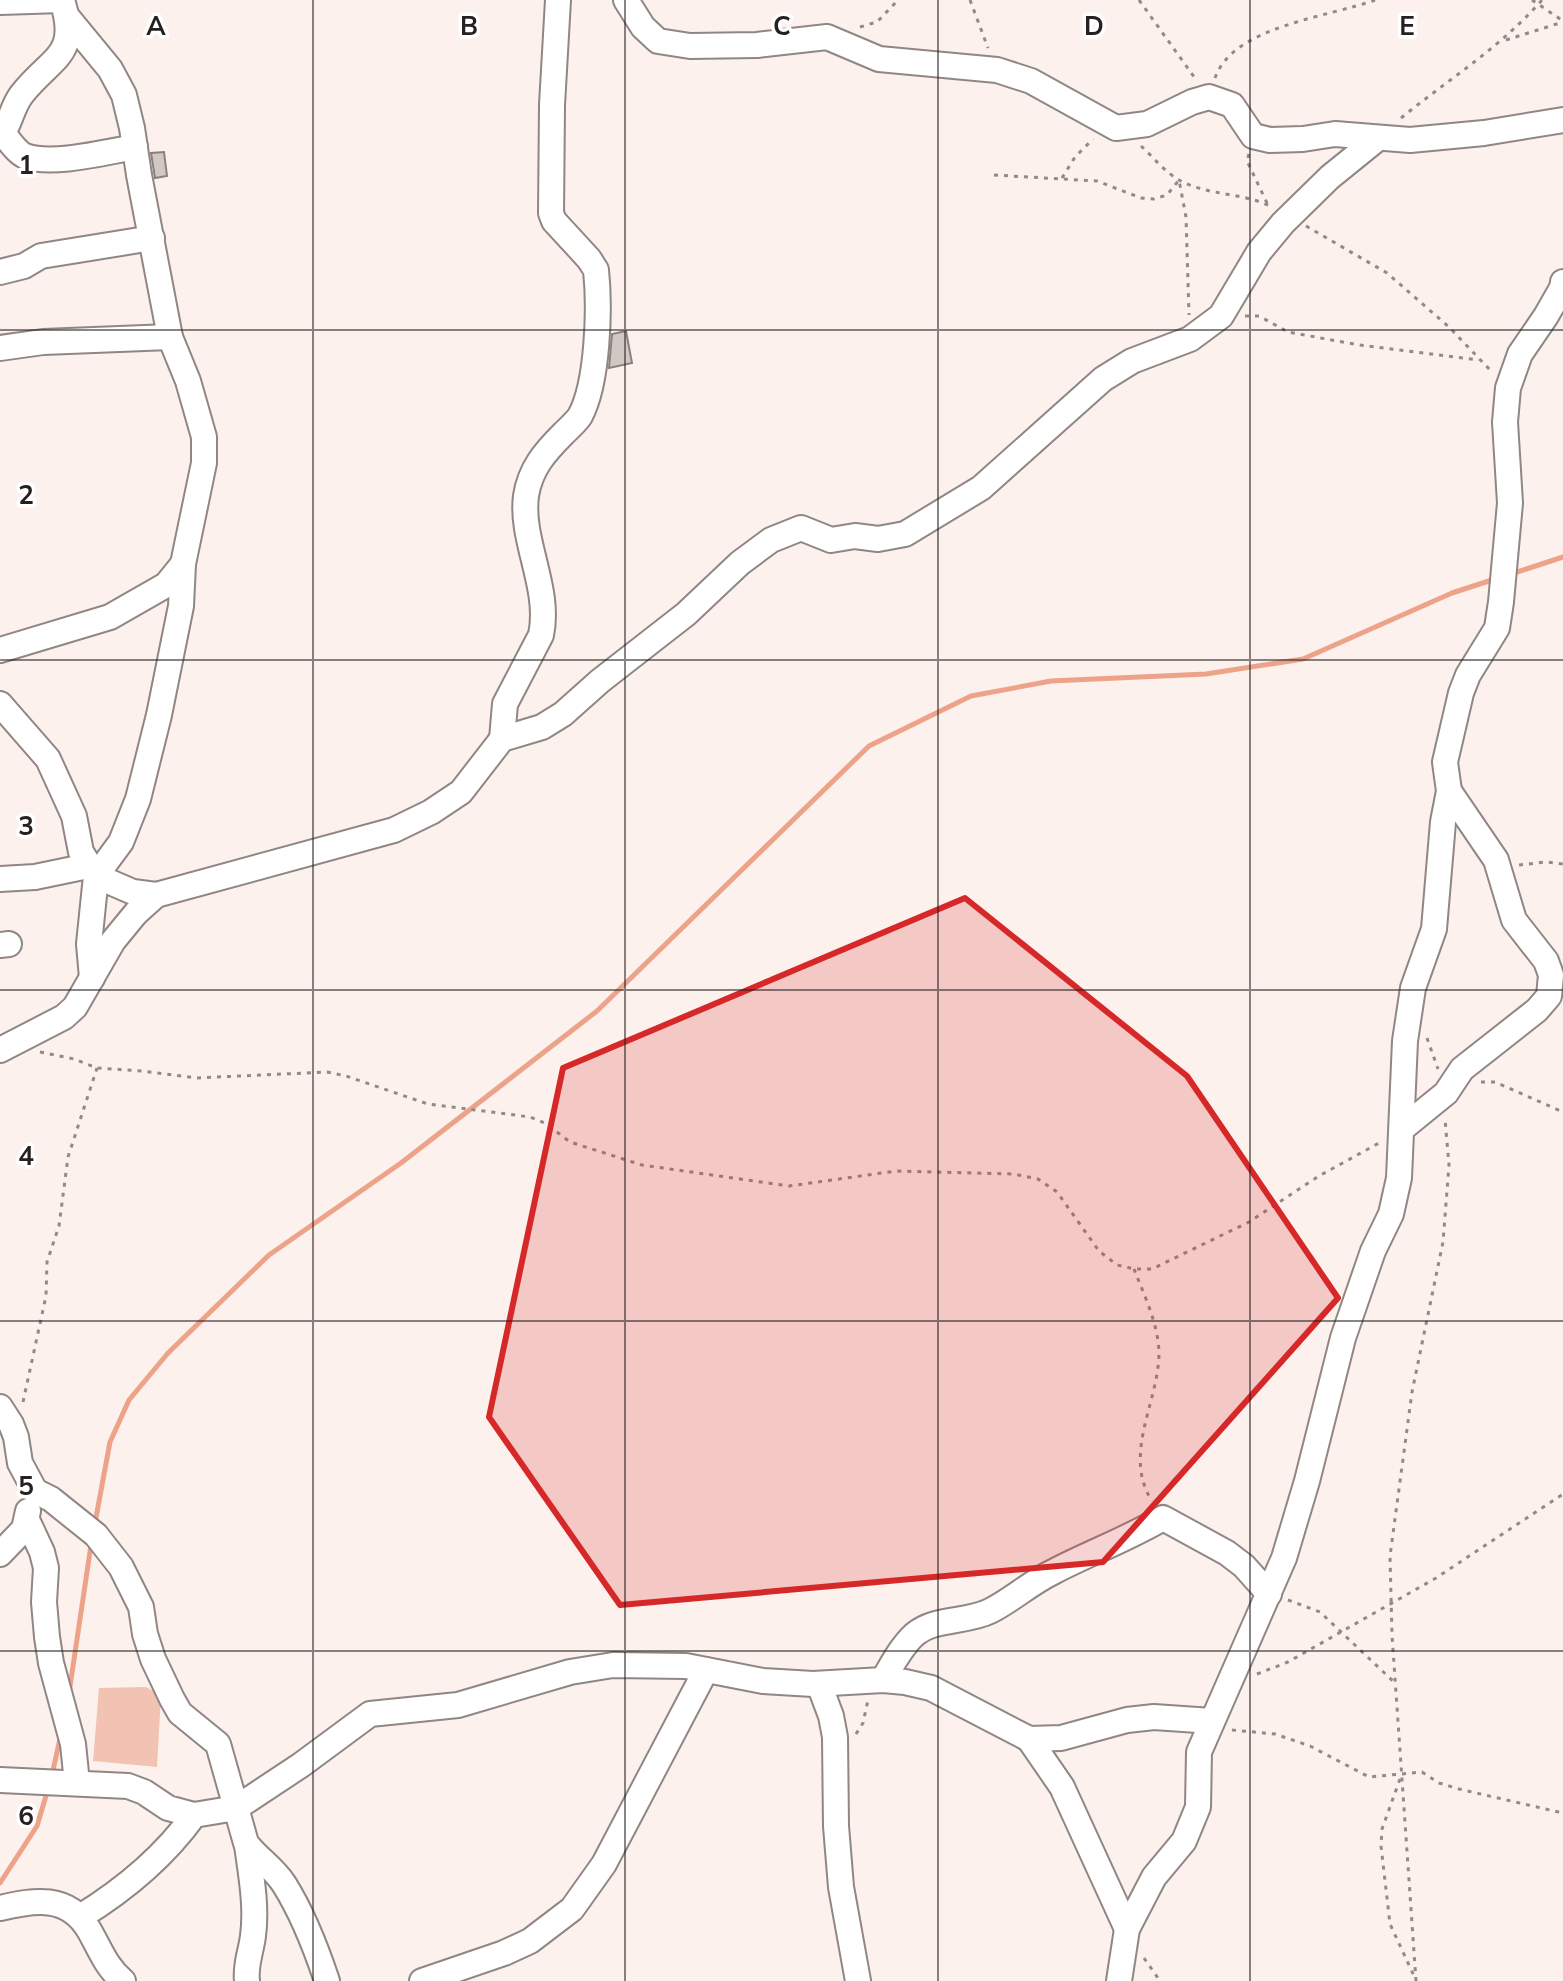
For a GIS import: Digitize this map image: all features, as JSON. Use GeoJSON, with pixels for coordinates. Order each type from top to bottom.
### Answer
{"type":"FeatureCollection","features":[{"type":"Feature","properties":{"kind":"street"},"geometry":{"type":"LineString","coordinates":[[0,704],[48,759],[74,816],[81,852],[92,871],[124,890],[156,895],[394,830],[461,792],[502,739],[505,704],[541,635],[544,624],[536,559],[525,516],[527,491],[535,466],[578,418],[589,394],[594,365],[596,270],[554,221],[551,213],[552,105],[558,0]]}},
{"type":"Feature","properties":{"kind":"street"},"geometry":{"type":"LineString","coordinates":[[626,0],[643,27],[658,41],[690,46],[757,45],[827,37],[879,59],[997,70],[1031,81],[1116,128],[1147,124],[1209,97],[1232,105],[1253,136],[1270,140],[1335,134],[1410,140],[1484,133],[1563,120]]}},
{"type":"Feature","properties":{"kind":"street"},"geometry":{"type":"LineString","coordinates":[[0,2],[64,6],[118,83],[135,147],[170,337],[188,381],[204,437],[204,463],[183,564],[181,606],[159,715],[138,799],[121,842],[92,871],[0,879]]}},
{"type":"Feature","properties":{"kind":"street"},"geometry":{"type":"LineString","coordinates":[[64,6],[68,34],[65,48],[19,97],[1,133],[20,152],[33,157],[79,156],[135,147]]}},
{"type":"Feature","properties":{"kind":"street"},"geometry":{"type":"LineString","coordinates":[[502,739],[542,727],[563,714],[771,540],[801,528],[831,540],[855,536],[878,539],[905,534],[981,488],[1103,379],[1132,361],[1190,339],[1221,316],[1259,252],[1290,216],[1330,177],[1377,139]]}},
{"type":"Feature","properties":{"kind":"street"},"geometry":{"type":"LineString","coordinates":[[0,272],[24,266],[41,256],[152,238]]}},
{"type":"Feature","properties":{"kind":"street"},"geometry":{"type":"LineString","coordinates":[[1119,1981],[1127,1929],[1154,1877],[1184,1841],[1198,1807],[1199,1752],[1284,1558],[1343,1338],[1373,1251],[1391,1214],[1399,1178],[1405,1041],[1413,988],[1434,929],[1443,822],[1449,791],[1445,762],[1461,693],[1468,675],[1497,628],[1510,503],[1505,422],[1508,388],[1520,354],[1546,316],[1563,282]]}},
{"type":"Feature","properties":{"kind":"street"},"geometry":{"type":"LineString","coordinates":[[0,348],[43,342],[170,337]]}},
{"type":"Feature","properties":{"kind":"street"},"geometry":{"type":"LineString","coordinates":[[0,650],[110,617],[166,585],[183,564]]}},
{"type":"Feature","properties":{"kind":"street"},"geometry":{"type":"LineString","coordinates":[[1403,1128],[1446,1093],[1462,1069],[1537,1010],[1549,996],[1551,975],[1546,961],[1514,920],[1499,867],[1449,791]]}},
{"type":"Feature","properties":{"kind":"street"},"geometry":{"type":"LineString","coordinates":[[92,871],[89,944],[92,978]]}},
{"type":"Feature","properties":{"kind":"street"},"geometry":{"type":"LineString","coordinates":[[0,1050],[64,1017],[80,1001],[113,941],[156,895]]}},
{"type":"Feature","properties":{"kind":"street"},"geometry":{"type":"LineString","coordinates":[[0,1407],[16,1437],[27,1494],[28,1522],[46,1568],[47,1637],[73,1744],[77,1783]]}},
{"type":"Feature","properties":{"kind":"street"},"geometry":{"type":"LineString","coordinates":[[20,1463],[35,1491],[51,1499],[96,1535],[121,1567],[141,1607],[153,1659],[172,1699],[180,1713],[218,1744],[246,1843],[254,1897],[247,1981]]}},
{"type":"Feature","properties":{"kind":"street"},"geometry":{"type":"LineString","coordinates":[[883,1680],[915,1634],[937,1623],[988,1612],[1025,1587],[1163,1518],[1227,1553],[1244,1566],[1269,1594]]}},
{"type":"Feature","properties":{"kind":"street"},"geometry":{"type":"LineString","coordinates":[[0,1554],[28,1522]]}},
{"type":"Feature","properties":{"kind":"street"},"geometry":{"type":"LineString","coordinates":[[0,1780],[128,1786],[144,1792],[168,1808],[194,1815],[236,1808],[370,1714],[458,1705],[570,1672],[613,1665],[686,1666],[763,1681],[819,1684],[883,1680],[931,1688],[1029,1739],[1062,1787],[1127,1929]]}},
{"type":"Feature","properties":{"kind":"street"},"geometry":{"type":"LineString","coordinates":[[422,1981],[530,1941],[572,1909],[604,1864],[706,1670]]}},
{"type":"Feature","properties":{"kind":"street"},"geometry":{"type":"LineString","coordinates":[[819,1684],[831,1716],[841,1887],[858,1981]]}},
{"type":"Feature","properties":{"kind":"street"},"geometry":{"type":"LineString","coordinates":[[1029,1739],[1061,1738],[1141,1718],[1212,1721]]}},
{"type":"Feature","properties":{"kind":"street"},"geometry":{"type":"LineString","coordinates":[[80,1917],[130,1883],[174,1843],[194,1815]]}},
{"type":"Feature","properties":{"kind":"street"},"geometry":{"type":"LineString","coordinates":[[246,1843],[283,1881],[314,1942],[327,1981]]}},
{"type":"Feature","properties":{"kind":"street"},"geometry":{"type":"LineString","coordinates":[[0,1908],[45,1900],[63,1905],[80,1917],[106,1963],[123,1981]]}},
{"type":"Feature","properties":{"kind":"path"},"geometry":{"type":"LineString","coordinates":[[827,37],[877,22],[898,0]]}},
{"type":"Feature","properties":{"kind":"path"},"geometry":{"type":"LineString","coordinates":[[970,0],[997,70]]}},
{"type":"Feature","properties":{"kind":"path"},"geometry":{"type":"LineString","coordinates":[[1139,0],[1209,97]]}},
{"type":"Feature","properties":{"kind":"path"},"geometry":{"type":"LineString","coordinates":[[1209,97],[1220,65],[1253,38],[1375,0]]}},
{"type":"Feature","properties":{"kind":"path"},"geometry":{"type":"LineString","coordinates":[[1532,0],[1563,21]]}},
{"type":"Feature","properties":{"kind":"path"},"geometry":{"type":"LineString","coordinates":[[1401,118],[1502,41],[1542,0]]}},
{"type":"Feature","properties":{"kind":"path"},"geometry":{"type":"LineString","coordinates":[[1502,41],[1563,21]]}},
{"type":"Feature","properties":{"kind":"path"},"geometry":{"type":"LineString","coordinates":[[1062,178],[1075,157],[1093,140],[1116,128],[1179,180],[1203,189],[1256,199],[1387,273],[1449,327],[1508,388]]}},
{"type":"Feature","properties":{"kind":"path"},"geometry":{"type":"LineString","coordinates":[[1253,136],[1247,161],[1268,205]]}},
{"type":"Feature","properties":{"kind":"path"},"geometry":{"type":"LineString","coordinates":[[994,175],[1097,181],[1141,198],[1154,199],[1167,195],[1179,180]]}},
{"type":"Feature","properties":{"kind":"path"},"geometry":{"type":"LineString","coordinates":[[1179,180],[1186,217],[1190,339]]}},
{"type":"Feature","properties":{"kind":"path"},"geometry":{"type":"LineString","coordinates":[[1221,316],[1259,316],[1288,332],[1359,345],[1480,360]]}},
{"type":"Feature","properties":{"kind":"path"},"geometry":{"type":"LineString","coordinates":[[1499,867],[1546,862],[1563,864]]}},
{"type":"Feature","properties":{"kind":"path"},"geometry":{"type":"LineString","coordinates":[[1416,1980],[1395,1683],[1390,1556],[1412,1392],[1443,1242],[1449,1165],[1446,1093],[1424,1029]]}},
{"type":"Feature","properties":{"kind":"path"},"geometry":{"type":"LineString","coordinates":[[34,1051],[74,1059],[97,1068],[196,1078],[327,1072],[428,1104],[530,1117],[584,1148],[642,1165],[789,1186],[896,1171],[1014,1174],[1038,1179],[1057,1192],[1099,1251],[1117,1265],[1134,1269],[1152,1269],[1249,1222],[1403,1128]]}},
{"type":"Feature","properties":{"kind":"path"},"geometry":{"type":"LineString","coordinates":[[16,1437],[46,1296],[47,1262],[59,1226],[68,1157],[97,1068]]}},
{"type":"Feature","properties":{"kind":"path"},"geometry":{"type":"LineString","coordinates":[[1481,1082],[1495,1082],[1563,1112]]}},
{"type":"Feature","properties":{"kind":"path"},"geometry":{"type":"LineString","coordinates":[[1134,1269],[1152,1315],[1159,1350],[1142,1438],[1140,1472],[1145,1491],[1163,1518]]}},
{"type":"Feature","properties":{"kind":"path"},"geometry":{"type":"LineString","coordinates":[[1231,1684],[1288,1662],[1341,1633],[1436,1578],[1563,1494]]}},
{"type":"Feature","properties":{"kind":"path"},"geometry":{"type":"LineString","coordinates":[[1269,1594],[1320,1612],[1395,1683]]}},
{"type":"Feature","properties":{"kind":"path"},"geometry":{"type":"LineString","coordinates":[[835,1758],[859,1731],[869,1696],[883,1680]]}},
{"type":"Feature","properties":{"kind":"path"},"geometry":{"type":"LineString","coordinates":[[1212,1721],[1233,1730],[1275,1734],[1310,1746],[1369,1777],[1422,1772],[1439,1783],[1459,1789],[1563,1813]]}},
{"type":"Feature","properties":{"kind":"path"},"geometry":{"type":"LineString","coordinates":[[1402,1774],[1382,1829],[1381,1846],[1390,1924],[1416,1980]]}},
{"type":"Feature","properties":{"kind":"highlighted area"},"geometry":{"type":"Polygon","coordinates":[[[965,898],[1187,1076],[1338,1298],[1103,1562],[620,1605],[489,1417],[563,1068],[965,898]]]}},
{"type":"Feature","properties":{"kind":"shaded area"},"geometry":{"type":"Polygon","coordinates":[[[146,1687],[161,1695],[157,1767],[93,1761],[99,1688],[146,1687]]]}},
{"type":"Feature","properties":{"kind":"building"},"geometry":{"type":"Polygon","coordinates":[[[164,152],[167,176],[155,178],[151,153],[164,152]]]}},
{"type":"Feature","properties":{"kind":"building"},"geometry":{"type":"Polygon","coordinates":[[[626,331],[632,363],[609,368],[612,334],[626,331]]]}},
{"type":"Feature","properties":{"kind":"waterway"},"geometry":{"type":"LineString","coordinates":[[1511,574],[1563,557]]}},
{"type":"Feature","properties":{"kind":"waterway"},"geometry":{"type":"LineString","coordinates":[[95,1523],[110,1442],[129,1400],[168,1353],[269,1255],[401,1163],[597,1011],[869,746],[971,696],[1051,681],[1206,674],[1303,659],[1452,593],[1498,578]]}},
{"type":"Feature","properties":{"kind":"waterway"},"geometry":{"type":"LineString","coordinates":[[69,1693],[91,1545]]}},
{"type":"Feature","properties":{"kind":"waterway"},"geometry":{"type":"LineString","coordinates":[[52,1775],[61,1734]]}},
{"type":"Feature","properties":{"kind":"waterway"},"geometry":{"type":"LineString","coordinates":[[0,1883],[37,1826],[48,1789]]}}]}
